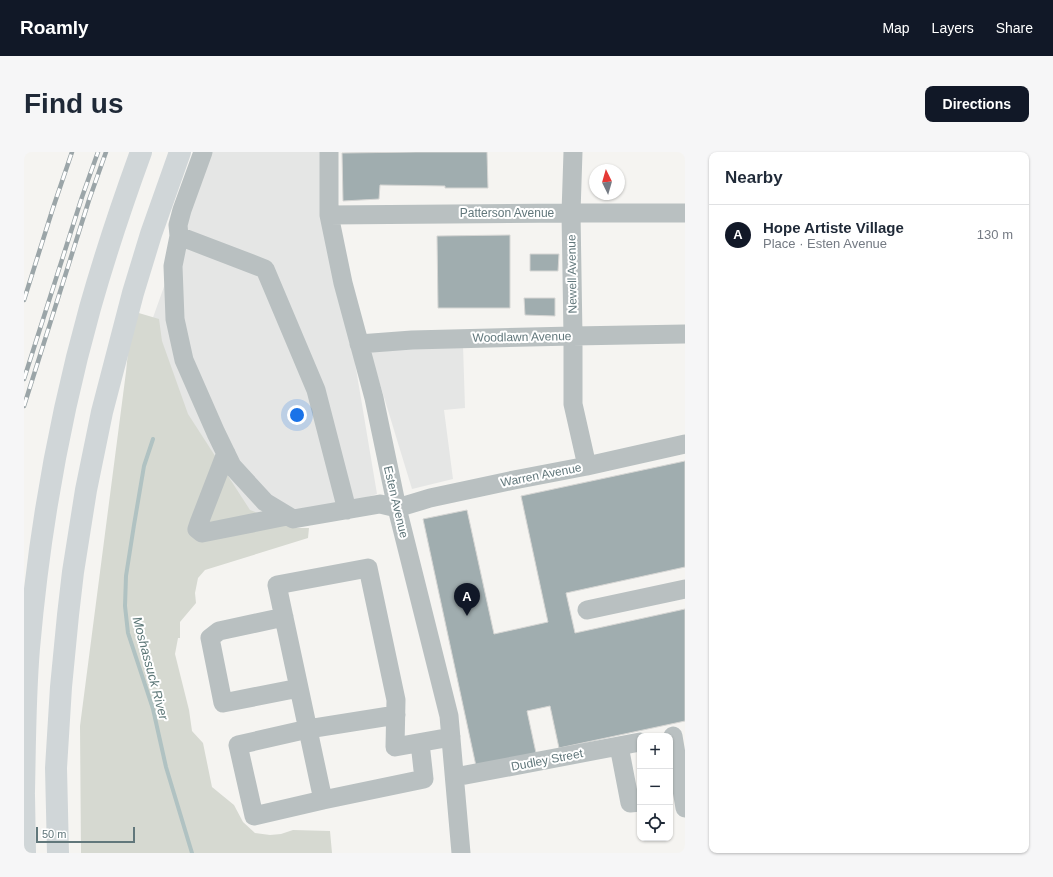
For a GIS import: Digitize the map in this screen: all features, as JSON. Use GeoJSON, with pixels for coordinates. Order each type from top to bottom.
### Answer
{"type":"FeatureCollection","features":[{"type":"Feature","properties":{"kind":"highway"},"geometry":{"type":"LineString","coordinates":[[24,792],[26,696],[29,647],[41,541],[52,477],[70,387],[89,310],[117,221],[141,152]]}},
{"type":"Feature","properties":{"kind":"highway"},"geometry":{"type":"LineString","coordinates":[[58,853],[56,768],[61,687],[72,579],[86,490],[102,412],[133,293],[180,152]]}},
{"type":"Feature","properties":{"kind":"highway"},"geometry":{"type":"LineString","coordinates":[[24,795],[25,853]]}},
{"type":"Feature","properties":{"kind":"street"},"geometry":{"type":"LineString","coordinates":[[203,152],[178,225],[179,236],[174,266],[175,320],[184,360],[232,466],[264,502],[293,519],[380,504],[397,508]]}},
{"type":"Feature","properties":{"kind":"street","name":"Esten Avenue"},"geometry":{"type":"LineString","coordinates":[[329,152],[329,215],[343,282],[374,398],[397,508],[449,716],[461,853]]}},
{"type":"Feature","properties":{"kind":"street","name":"Newell Avenue"},"geometry":{"type":"LineString","coordinates":[[573,152],[571,213],[573,404],[587,466]]}},
{"type":"Feature","properties":{"kind":"street","name":"Patterson Avenue"},"geometry":{"type":"LineString","coordinates":[[329,215],[685,213]]}},
{"type":"Feature","properties":{"kind":"street"},"geometry":{"type":"LineString","coordinates":[[179,236],[265,269],[316,390],[347,510]]}},
{"type":"Feature","properties":{"kind":"street","name":"Woodlawn Avenue"},"geometry":{"type":"LineString","coordinates":[[359,344],[412,340],[685,334]]}},
{"type":"Feature","properties":{"kind":"street","name":"Warren Avenue"},"geometry":{"type":"LineString","coordinates":[[397,508],[438,496],[587,466],[685,444]]}},
{"type":"Feature","properties":{"kind":"street"},"geometry":{"type":"LineString","coordinates":[[226,453],[198,529],[202,533],[287,516]]}},
{"type":"Feature","properties":{"kind":"street"},"geometry":{"type":"LineString","coordinates":[[323,800],[277,585],[368,568],[396,700],[395,747],[451,737]]}},
{"type":"Feature","properties":{"kind":"street"},"geometry":{"type":"LineString","coordinates":[[587,610],[685,589]]}},
{"type":"Feature","properties":{"kind":"street"},"geometry":{"type":"LineString","coordinates":[[284,617],[219,631],[210,638],[223,703],[299,688]]}},
{"type":"Feature","properties":{"kind":"street"},"geometry":{"type":"LineString","coordinates":[[396,715],[308,729],[238,745],[254,816],[424,779],[420,743]]}},
{"type":"Feature","properties":{"kind":"street"},"geometry":{"type":"LineString","coordinates":[[676,735],[679,800]]}},
{"type":"Feature","properties":{"kind":"street","name":"Dudley Street"},"geometry":{"type":"LineString","coordinates":[[455,778],[637,743]]}},
{"type":"Feature","properties":{"kind":"street"},"geometry":{"type":"LineString","coordinates":[[619,746],[630,803],[637,802]]}},
{"type":"Feature","properties":{"kind":"shaded area"},"geometry":{"type":"Polygon","coordinates":[[[212,152],[322,152],[377,494],[202,549],[145,340],[212,152]]]}},
{"type":"Feature","properties":{"kind":"shaded area"},"geometry":{"type":"Polygon","coordinates":[[[132,311],[159,319],[162,341],[188,414],[250,510],[297,528],[309,528],[308,538],[205,570],[198,578],[195,593],[196,603],[180,622],[180,638],[178,638],[175,654],[189,710],[192,731],[203,743],[212,787],[234,805],[243,822],[255,833],[270,835],[281,834],[293,830],[330,831],[332,853],[81,853],[80,726],[126,372],[132,311]]]}},
{"type":"Feature","properties":{"kind":"shaded area"},"geometry":{"type":"Polygon","coordinates":[[[463,345],[465,408],[444,410],[453,479],[412,489],[369,348],[463,345]]]}},
{"type":"Feature","properties":{"kind":"building"},"geometry":{"type":"Polygon","coordinates":[[[487,152],[488,188],[380,185],[379,199],[343,201],[342,153],[487,152]]]}},
{"type":"Feature","properties":{"kind":"building"},"geometry":{"type":"Polygon","coordinates":[[[510,235],[510,308],[438,308],[437,236],[510,235]]]}},
{"type":"Feature","properties":{"kind":"building"},"geometry":{"type":"Polygon","coordinates":[[[530,254],[559,254],[558,271],[530,271],[530,254]]]}},
{"type":"Feature","properties":{"kind":"building"},"geometry":{"type":"Polygon","coordinates":[[[524,298],[555,298],[555,316],[525,315],[524,298]]]}},
{"type":"Feature","properties":{"kind":"building"},"geometry":{"type":"Polygon","coordinates":[[[685,461],[685,567],[566,593],[575,633],[685,609],[685,721],[559,748],[550,706],[527,711],[536,753],[476,766],[423,519],[467,510],[494,634],[548,622],[521,496],[685,461]]]}},
{"type":"Feature","properties":{"kind":"waterway","name":"Moshassuck River"},"geometry":{"type":"LineString","coordinates":[[153,439],[144,466],[134,525],[126,576],[125,606],[128,633],[153,709],[166,767],[192,853]]}},
{"type":"Feature","properties":{"kind":"railway"},"geometry":{"type":"LineString","coordinates":[[24,300],[72,152]]}},
{"type":"Feature","properties":{"kind":"railway"},"geometry":{"type":"LineString","coordinates":[[24,379],[82,197],[98,152]]}},
{"type":"Feature","properties":{"kind":"railway"},"geometry":{"type":"LineString","coordinates":[[24,406],[89,200],[106,152]]}},
{"type":"Feature","properties":{"kind":"place","name":"Hope Artiste Village"},"geometry":{"type":"Point","coordinates":[467,616]}}]}
